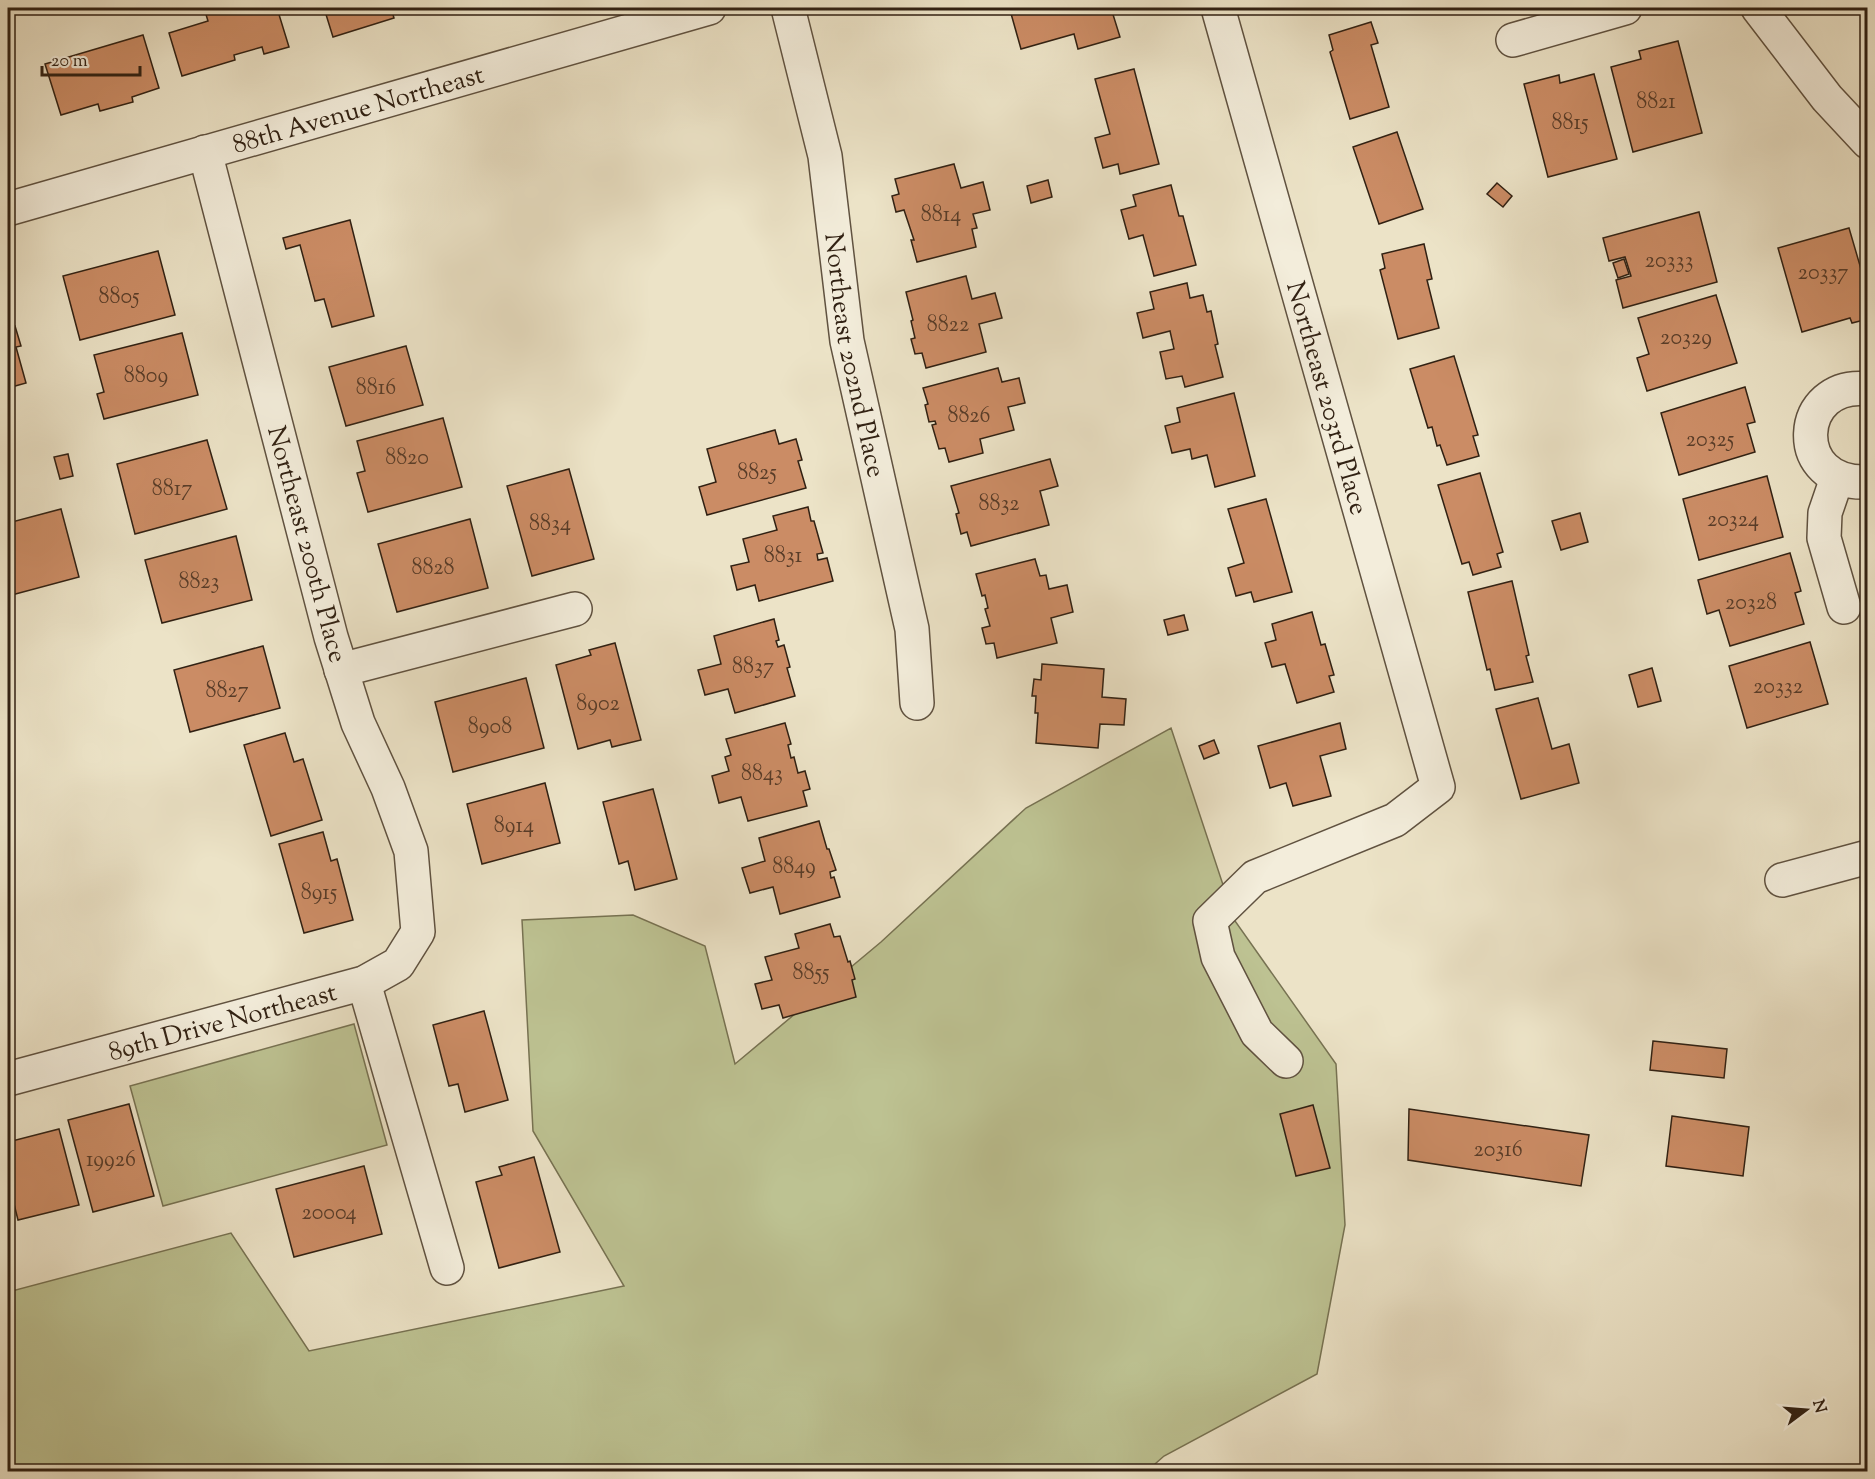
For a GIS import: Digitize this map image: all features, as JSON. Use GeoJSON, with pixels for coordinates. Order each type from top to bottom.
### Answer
{"type":"FeatureCollection","features":[{"type":"Feature","properties":{"kind":"street","name":"88th Avenue Northeast"},"geometry":{"type":"LineString","coordinates":[[8,209],[709,8]]}},
{"type":"Feature","properties":{"kind":"street","name":"Northeast 202nd Place"},"geometry":{"type":"LineString","coordinates":[[788,8],[825,156],[847,341],[912,629],[917,703]]}},
{"type":"Feature","properties":{"kind":"street","name":"Northeast 203rd Place"},"geometry":{"type":"LineString","coordinates":[[1218,8],[1438,787],[1395,820],[1255,878],[1210,921],[1218,957],[1257,1033],[1286,1061]]}},
{"type":"Feature","properties":{"kind":"street"},"geometry":{"type":"LineString","coordinates":[[1513,40],[1625,8]]}},
{"type":"Feature","properties":{"kind":"street"},"geometry":{"type":"LineString","coordinates":[[1758,8],[1827,98],[1868,142]]}},
{"type":"Feature","properties":{"kind":"street","name":"Northeast 200th Place"},"geometry":{"type":"LineString","coordinates":[[205,152],[331,637],[358,723],[388,788],[411,851],[418,932]]}},
{"type":"Feature","properties":{"kind":"street"},"geometry":{"type":"LineString","coordinates":[[1844,607],[1824,538],[1825,513],[1852,480],[1824,469],[1814,455],[1810,440],[1812,423],[1818,409],[1828,398],[1841,390],[1868,389]]}},
{"type":"Feature","properties":{"kind":"street"},"geometry":{"type":"LineString","coordinates":[[341,670],[575,609]]}},
{"type":"Feature","properties":{"kind":"street"},"geometry":{"type":"LineString","coordinates":[[1782,880],[1868,857]]}},
{"type":"Feature","properties":{"kind":"street","name":"89th Drive Northeast"},"geometry":{"type":"LineString","coordinates":[[8,1079],[364,983],[398,964],[418,932]]}},
{"type":"Feature","properties":{"kind":"street"},"geometry":{"type":"LineString","coordinates":[[364,983],[447,1268]]}},
{"type":"Feature","properties":{"kind":"green space"},"geometry":{"type":"Polygon","coordinates":[[[1171,728],[1235,921],[1336,1064],[1345,1225],[1317,1374],[1164,1456],[1147,1471],[8,1472],[8,1292],[231,1233],[309,1351],[624,1286],[533,1131],[522,920],[633,915],[705,946],[735,1064],[881,942],[1026,808],[1171,728]]]}},
{"type":"Feature","properties":{"kind":"green space"},"geometry":{"type":"Polygon","coordinates":[[[354,1024],[387,1145],[163,1206],[130,1086],[354,1024]]]}},
{"type":"Feature","properties":{"kind":"building"},"geometry":{"type":"Polygon","coordinates":[[[204,8],[277,8],[289,47],[264,54],[262,47],[234,55],[235,60],[182,76],[169,33],[208,21],[204,8]]]}},
{"type":"Feature","properties":{"kind":"building"},"geometry":{"type":"Polygon","coordinates":[[[324,8],[391,8],[394,18],[333,37],[324,8]]]}},
{"type":"Feature","properties":{"kind":"building"},"geometry":{"type":"Polygon","coordinates":[[[1018,8],[1111,8],[1120,37],[1078,49],[1074,34],[1021,49],[1010,10],[1018,8]]]}},
{"type":"Feature","properties":{"kind":"building"},"geometry":{"type":"Polygon","coordinates":[[[1371,22],[1378,43],[1371,45],[1389,107],[1350,119],[1330,52],[1333,50],[1329,35],[1371,22]]]}},
{"type":"Feature","properties":{"kind":"building"},"geometry":{"type":"Polygon","coordinates":[[[143,35],[159,88],[132,97],[133,102],[100,111],[98,104],[61,115],[45,64],[143,35]]]}},
{"type":"Feature","properties":{"kind":"building"},"geometry":{"type":"Polygon","coordinates":[[[1678,41],[1702,133],[1633,152],[1611,67],[1641,59],[1639,51],[1678,41]]]}},
{"type":"Feature","properties":{"kind":"building"},"geometry":{"type":"Polygon","coordinates":[[[1134,69],[1159,164],[1120,174],[1118,164],[1103,168],[1095,138],[1110,134],[1095,79],[1134,69]]]}},
{"type":"Feature","properties":{"kind":"building"},"geometry":{"type":"Polygon","coordinates":[[[1594,74],[1617,159],[1548,177],[1524,84],[1559,75],[1560,83],[1594,74]]]}},
{"type":"Feature","properties":{"kind":"building"},"geometry":{"type":"Polygon","coordinates":[[[1397,132],[1423,209],[1379,224],[1353,147],[1397,132]]]}},
{"type":"Feature","properties":{"kind":"building"},"geometry":{"type":"Polygon","coordinates":[[[954,164],[961,188],[983,182],[990,210],[973,214],[977,228],[972,229],[976,247],[917,262],[911,240],[914,240],[904,210],[896,212],[892,196],[899,194],[895,179],[954,164]]]}},
{"type":"Feature","properties":{"kind":"building"},"geometry":{"type":"Polygon","coordinates":[[[1048,180],[1052,197],[1031,203],[1027,186],[1048,180]]]}},
{"type":"Feature","properties":{"kind":"building"},"geometry":{"type":"Polygon","coordinates":[[[1497,183],[1512,196],[1503,207],[1487,194],[1497,183]]]}},
{"type":"Feature","properties":{"kind":"building"},"geometry":{"type":"Polygon","coordinates":[[[1171,185],[1179,216],[1183,216],[1196,265],[1154,276],[1143,235],[1129,239],[1121,210],[1136,206],[1133,195],[1171,185]]]}},
{"type":"Feature","properties":{"kind":"building"},"geometry":{"type":"Polygon","coordinates":[[[1699,212],[1717,282],[1623,308],[1616,280],[1631,276],[1625,257],[1609,261],[1603,238],[1699,212]]]}},
{"type":"Feature","properties":{"kind":"building"},"geometry":{"type":"Polygon","coordinates":[[[350,220],[374,316],[332,327],[324,299],[315,301],[300,245],[286,249],[283,238],[350,220]]]}},
{"type":"Feature","properties":{"kind":"building"},"geometry":{"type":"Polygon","coordinates":[[[1849,228],[1868,293],[1868,319],[1852,323],[1850,318],[1802,332],[1778,248],[1849,228]]]}},
{"type":"Feature","properties":{"kind":"building"},"geometry":{"type":"Polygon","coordinates":[[[1424,244],[1432,279],[1427,280],[1439,328],[1398,339],[1380,270],[1385,268],[1382,254],[1424,244]]]}},
{"type":"Feature","properties":{"kind":"building"},"geometry":{"type":"Polygon","coordinates":[[[158,251],[175,315],[80,340],[63,276],[158,251]]]}},
{"type":"Feature","properties":{"kind":"building"},"geometry":{"type":"Polygon","coordinates":[[[1624,259],[1629,274],[1618,278],[1613,263],[1624,259]]]}},
{"type":"Feature","properties":{"kind":"building"},"geometry":{"type":"Polygon","coordinates":[[[966,276],[972,299],[995,293],[1002,318],[979,324],[986,352],[926,368],[922,353],[915,354],[911,339],[915,338],[906,292],[966,276]]]}},
{"type":"Feature","properties":{"kind":"building"},"geometry":{"type":"Polygon","coordinates":[[[1187,283],[1190,298],[1203,295],[1207,312],[1211,311],[1218,344],[1215,345],[1223,377],[1185,387],[1182,376],[1166,379],[1160,352],[1174,349],[1170,331],[1143,338],[1137,313],[1154,309],[1150,292],[1187,283]]]}},
{"type":"Feature","properties":{"kind":"building"},"geometry":{"type":"Polygon","coordinates":[[[1716,295],[1737,363],[1647,391],[1637,358],[1649,354],[1638,318],[1716,295]]]}},
{"type":"Feature","properties":{"kind":"building"},"geometry":{"type":"Polygon","coordinates":[[[15,326],[21,346],[16,347],[26,383],[8,388],[8,328],[15,326]]]}},
{"type":"Feature","properties":{"kind":"building"},"geometry":{"type":"Polygon","coordinates":[[[182,333],[198,395],[104,419],[97,394],[104,392],[94,355],[182,333]]]}},
{"type":"Feature","properties":{"kind":"building"},"geometry":{"type":"Polygon","coordinates":[[[406,346],[423,405],[346,426],[329,367],[406,346]]]}},
{"type":"Feature","properties":{"kind":"building"},"geometry":{"type":"Polygon","coordinates":[[[1454,356],[1478,435],[1473,436],[1479,456],[1447,465],[1440,445],[1437,446],[1432,427],[1428,428],[1410,369],[1454,356]]]}},
{"type":"Feature","properties":{"kind":"building"},"geometry":{"type":"Polygon","coordinates":[[[998,368],[1002,382],[1019,378],[1025,403],[1008,407],[1014,430],[980,439],[983,453],[949,462],[945,448],[939,449],[932,425],[936,424],[935,421],[929,422],[925,405],[928,404],[923,388],[998,368]]]}},
{"type":"Feature","properties":{"kind":"building"},"geometry":{"type":"Polygon","coordinates":[[[1745,387],[1755,422],[1747,424],[1755,452],[1679,475],[1661,413],[1745,387]]]}},
{"type":"Feature","properties":{"kind":"building"},"geometry":{"type":"Polygon","coordinates":[[[1234,393],[1255,476],[1215,487],[1207,455],[1192,459],[1190,449],[1172,453],[1165,426],[1180,422],[1177,408],[1234,393]]]}},
{"type":"Feature","properties":{"kind":"building"},"geometry":{"type":"Polygon","coordinates":[[[443,418],[462,487],[368,512],[357,473],[365,471],[357,441],[443,418]]]}},
{"type":"Feature","properties":{"kind":"building"},"geometry":{"type":"Polygon","coordinates":[[[775,430],[779,444],[796,439],[802,460],[798,461],[806,488],[707,515],[699,487],[716,482],[707,449],[775,430]]]}},
{"type":"Feature","properties":{"kind":"building"},"geometry":{"type":"Polygon","coordinates":[[[207,440],[227,509],[135,534],[117,464],[207,440]]]}},
{"type":"Feature","properties":{"kind":"building"},"geometry":{"type":"Polygon","coordinates":[[[68,454],[73,476],[60,479],[54,457],[68,454]]]}},
{"type":"Feature","properties":{"kind":"building"},"geometry":{"type":"Polygon","coordinates":[[[1050,459],[1058,486],[1040,491],[1049,525],[971,546],[967,532],[961,534],[956,514],[959,513],[951,486],[1050,459]]]}},
{"type":"Feature","properties":{"kind":"building"},"geometry":{"type":"Polygon","coordinates":[[[569,469],[594,559],[532,576],[507,486],[569,469]]]}},
{"type":"Feature","properties":{"kind":"building"},"geometry":{"type":"Polygon","coordinates":[[[1480,473],[1503,552],[1497,554],[1501,567],[1473,575],[1469,562],[1462,564],[1438,485],[1480,473]]]}},
{"type":"Feature","properties":{"kind":"building"},"geometry":{"type":"Polygon","coordinates":[[[1767,476],[1783,537],[1699,560],[1683,499],[1767,476]]]}},
{"type":"Feature","properties":{"kind":"building"},"geometry":{"type":"Polygon","coordinates":[[[1266,499],[1292,592],[1254,602],[1251,592],[1236,596],[1228,568],[1244,563],[1228,509],[1266,499]]]}},
{"type":"Feature","properties":{"kind":"building"},"geometry":{"type":"Polygon","coordinates":[[[808,507],[823,553],[817,554],[818,560],[827,558],[833,581],[759,601],[755,585],[737,590],[731,566],[749,562],[743,539],[777,530],[773,516],[808,507]]]}},
{"type":"Feature","properties":{"kind":"building"},"geometry":{"type":"Polygon","coordinates":[[[61,509],[79,577],[8,596],[8,523],[61,509]]]}},
{"type":"Feature","properties":{"kind":"building"},"geometry":{"type":"Polygon","coordinates":[[[1580,513],[1588,542],[1561,550],[1552,521],[1580,513]]]}},
{"type":"Feature","properties":{"kind":"building"},"geometry":{"type":"Polygon","coordinates":[[[470,519],[488,588],[397,612],[378,544],[470,519]]]}},
{"type":"Feature","properties":{"kind":"building"},"geometry":{"type":"Polygon","coordinates":[[[236,536],[252,600],[162,623],[145,560],[236,536]]]}},
{"type":"Feature","properties":{"kind":"building"},"geometry":{"type":"Polygon","coordinates":[[[1790,553],[1801,591],[1795,593],[1804,624],[1730,646],[1719,610],[1707,614],[1698,580],[1790,553]]]}},
{"type":"Feature","properties":{"kind":"building"},"geometry":{"type":"Polygon","coordinates":[[[1035,559],[1040,576],[1046,575],[1049,589],[1067,585],[1073,612],[1051,618],[1057,643],[997,658],[994,643],[986,644],[982,628],[990,626],[985,609],[988,608],[976,574],[1035,559]]]}},
{"type":"Feature","properties":{"kind":"building"},"geometry":{"type":"Polygon","coordinates":[[[1512,581],[1533,682],[1495,690],[1490,669],[1487,670],[1468,592],[1512,581]]]}},
{"type":"Feature","properties":{"kind":"building"},"geometry":{"type":"Polygon","coordinates":[[[1312,612],[1321,645],[1325,644],[1334,675],[1329,676],[1334,692],[1297,703],[1285,664],[1272,667],[1265,643],[1276,640],[1272,624],[1312,612]]]}},
{"type":"Feature","properties":{"kind":"building"},"geometry":{"type":"Polygon","coordinates":[[[1184,615],[1188,630],[1168,635],[1164,620],[1184,615]]]}},
{"type":"Feature","properties":{"kind":"building"},"geometry":{"type":"Polygon","coordinates":[[[774,619],[779,640],[776,641],[778,647],[784,645],[790,667],[787,668],[795,696],[735,713],[728,689],[705,695],[698,670],[721,664],[714,636],[774,619]]]}},
{"type":"Feature","properties":{"kind":"building"},"geometry":{"type":"Polygon","coordinates":[[[1810,642],[1828,704],[1747,728],[1729,666],[1810,642]]]}},
{"type":"Feature","properties":{"kind":"building"},"geometry":{"type":"Polygon","coordinates":[[[615,643],[641,740],[612,747],[610,740],[578,749],[556,665],[591,655],[589,650],[615,643]]]}},
{"type":"Feature","properties":{"kind":"building"},"geometry":{"type":"Polygon","coordinates":[[[263,646],[280,708],[190,732],[174,670],[263,646]]]}},
{"type":"Feature","properties":{"kind":"building"},"geometry":{"type":"Polygon","coordinates":[[[1042,664],[1104,669],[1102,697],[1126,699],[1124,725],[1100,724],[1098,748],[1036,743],[1038,713],[1035,713],[1036,696],[1032,696],[1034,679],[1041,680],[1042,664]]]}},
{"type":"Feature","properties":{"kind":"building"},"geometry":{"type":"Polygon","coordinates":[[[1652,668],[1661,701],[1638,707],[1629,675],[1652,668]]]}},
{"type":"Feature","properties":{"kind":"building"},"geometry":{"type":"Polygon","coordinates":[[[526,678],[544,748],[453,772],[435,702],[526,678]]]}},
{"type":"Feature","properties":{"kind":"building"},"geometry":{"type":"Polygon","coordinates":[[[1538,698],[1552,749],[1569,744],[1579,783],[1521,799],[1496,709],[1538,698]]]}},
{"type":"Feature","properties":{"kind":"building"},"geometry":{"type":"Polygon","coordinates":[[[785,723],[791,744],[788,745],[791,758],[794,757],[798,773],[805,771],[810,789],[803,791],[807,806],[748,821],[741,797],[719,803],[712,776],[729,771],[725,757],[731,755],[726,739],[785,723]]]}},
{"type":"Feature","properties":{"kind":"building"},"geometry":{"type":"Polygon","coordinates":[[[1340,723],[1346,749],[1320,756],[1331,796],[1293,806],[1286,783],[1270,788],[1258,746],[1340,723]]]}},
{"type":"Feature","properties":{"kind":"building"},"geometry":{"type":"Polygon","coordinates":[[[285,733],[294,762],[303,759],[322,820],[271,836],[244,745],[285,733]]]}},
{"type":"Feature","properties":{"kind":"building"},"geometry":{"type":"Polygon","coordinates":[[[1214,740],[1219,753],[1204,759],[1199,746],[1214,740]]]}},
{"type":"Feature","properties":{"kind":"building"},"geometry":{"type":"Polygon","coordinates":[[[545,783],[560,843],[482,864],[467,804],[545,783]]]}},
{"type":"Feature","properties":{"kind":"building"},"geometry":{"type":"Polygon","coordinates":[[[653,789],[677,879],[635,890],[628,861],[619,864],[603,802],[653,789]]]}},
{"type":"Feature","properties":{"kind":"building"},"geometry":{"type":"Polygon","coordinates":[[[819,821],[836,870],[830,872],[831,878],[834,877],[840,897],[780,914],[773,887],[750,893],[742,868],[765,861],[759,838],[819,821]]]}},
{"type":"Feature","properties":{"kind":"building"},"geometry":{"type":"Polygon","coordinates":[[[323,832],[331,861],[337,859],[353,920],[304,933],[279,844],[323,832]]]}},
{"type":"Feature","properties":{"kind":"building"},"geometry":{"type":"Polygon","coordinates":[[[830,924],[834,937],[840,936],[848,962],[850,961],[855,979],[852,980],[856,997],[783,1018],[779,1005],[762,1009],[755,984],[772,980],[765,957],[799,948],[795,934],[830,924]]]}},
{"type":"Feature","properties":{"kind":"building"},"geometry":{"type":"Polygon","coordinates":[[[484,1011],[508,1100],[465,1112],[458,1084],[449,1086],[433,1025],[484,1011]]]}},
{"type":"Feature","properties":{"kind":"building"},"geometry":{"type":"Polygon","coordinates":[[[1653,1041],[1727,1049],[1724,1078],[1650,1070],[1653,1041]]]}},
{"type":"Feature","properties":{"kind":"building"},"geometry":{"type":"Polygon","coordinates":[[[129,1104],[154,1196],[93,1212],[68,1120],[129,1104]]]}},
{"type":"Feature","properties":{"kind":"building"},"geometry":{"type":"Polygon","coordinates":[[[1313,1105],[1330,1168],[1296,1176],[1280,1114],[1313,1105]]]}},
{"type":"Feature","properties":{"kind":"building"},"geometry":{"type":"Polygon","coordinates":[[[1409,1109],[1589,1135],[1581,1186],[1408,1160],[1409,1109]]]}},
{"type":"Feature","properties":{"kind":"building"},"geometry":{"type":"Polygon","coordinates":[[[1672,1116],[1749,1127],[1743,1176],[1666,1166],[1672,1116]]]}},
{"type":"Feature","properties":{"kind":"building"},"geometry":{"type":"Polygon","coordinates":[[[59,1129],[79,1205],[18,1220],[8,1180],[8,1142],[59,1129]]]}},
{"type":"Feature","properties":{"kind":"building"},"geometry":{"type":"Polygon","coordinates":[[[534,1157],[560,1252],[499,1268],[476,1182],[502,1175],[499,1167],[534,1157]]]}},
{"type":"Feature","properties":{"kind":"building"},"geometry":{"type":"Polygon","coordinates":[[[364,1166],[382,1234],[294,1257],[276,1189],[364,1166]]]}}]}
